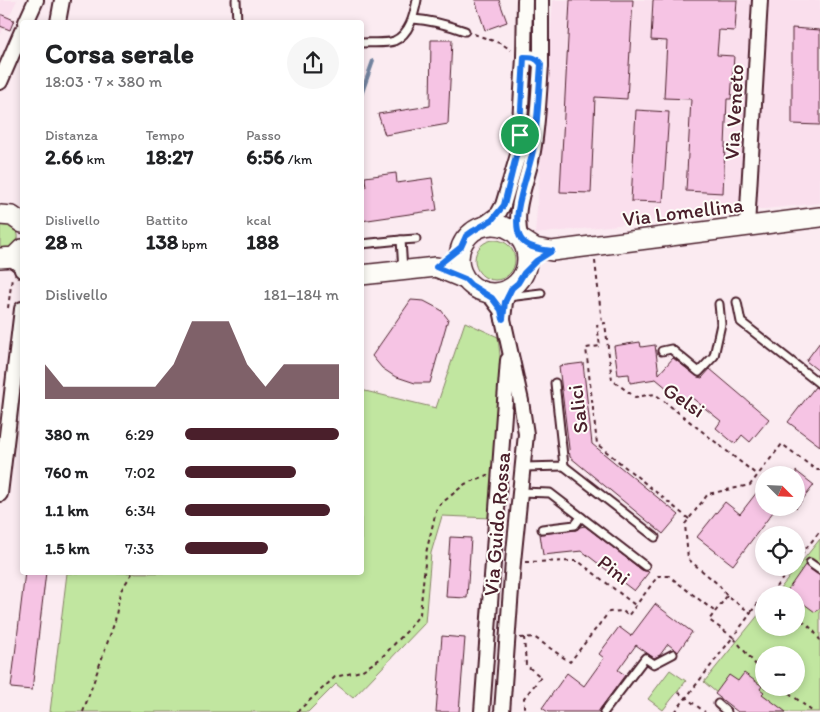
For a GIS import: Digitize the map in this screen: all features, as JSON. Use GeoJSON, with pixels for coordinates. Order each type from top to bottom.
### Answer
{"type":"FeatureCollection","features":[{"type":"Feature","properties":{"kind":"main road"},"geometry":{"type":"LineString","coordinates":[[9,213],[20,222]]}},
{"type":"Feature","properties":{"kind":"main road","name":"Via Lomellina"},"geometry":{"type":"LineString","coordinates":[[522,239],[535,248],[552,251],[820,217]]}},
{"type":"Feature","properties":{"kind":"main road"},"geometry":{"type":"LineString","coordinates":[[364,275],[436,267],[465,279],[481,291],[510,292],[524,273],[527,257],[522,239],[513,231],[502,226],[483,225],[473,231],[466,236],[461,247],[460,261],[465,279]]}},
{"type":"Feature","properties":{"kind":"main road"},"geometry":{"type":"LineString","coordinates":[[436,267],[461,247]]}},
{"type":"Feature","properties":{"kind":"main road","name":"Via Lomellina"},"geometry":{"type":"LineString","coordinates":[[524,273],[543,256],[552,251]]}},
{"type":"Feature","properties":{"kind":"street"},"geometry":{"type":"LineString","coordinates":[[27,20],[36,0]]}},
{"type":"Feature","properties":{"kind":"street"},"geometry":{"type":"LineString","coordinates":[[58,20],[62,0]]}},
{"type":"Feature","properties":{"kind":"street"},"geometry":{"type":"LineString","coordinates":[[483,225],[498,214],[504,205],[518,155],[524,57],[525,0]]}},
{"type":"Feature","properties":{"kind":"street"},"geometry":{"type":"LineString","coordinates":[[522,239],[518,228],[517,215],[534,145],[541,64],[540,0]]}},
{"type":"Feature","properties":{"kind":"street","name":"Via Veneto"},"geometry":{"type":"LineString","coordinates":[[747,226],[760,0]]}},
{"type":"Feature","properties":{"kind":"street"},"geometry":{"type":"LineString","coordinates":[[0,82],[20,37]]}},
{"type":"Feature","properties":{"kind":"street"},"geometry":{"type":"LineString","coordinates":[[524,57],[533,57],[541,64]]}},
{"type":"Feature","properties":{"kind":"street","name":"Via Guido Rossa"},"geometry":{"type":"LineString","coordinates":[[481,291],[496,303],[501,310],[509,342],[526,434],[513,562],[502,712]]}},
{"type":"Feature","properties":{"kind":"street","name":"Via Guido Rossa"},"geometry":{"type":"LineString","coordinates":[[503,319],[504,308],[510,292]]}},
{"type":"Feature","properties":{"kind":"street"},"geometry":{"type":"LineString","coordinates":[[0,494],[20,326]]}},
{"type":"Feature","properties":{"kind":"street","name":"Via Guido Rossa"},"geometry":{"type":"LineString","coordinates":[[482,712],[509,342]]}},
{"type":"Feature","properties":{"kind":"lane"},"geometry":{"type":"LineString","coordinates":[[236,0],[237,20]]}},
{"type":"Feature","properties":{"kind":"lane"},"geometry":{"type":"LineString","coordinates":[[364,43],[393,41],[405,32],[413,19],[417,0]]}},
{"type":"Feature","properties":{"kind":"lane"},"geometry":{"type":"LineString","coordinates":[[413,19],[445,24],[465,31]]}},
{"type":"Feature","properties":{"kind":"lane"},"geometry":{"type":"LineString","coordinates":[[364,244],[416,239]]}},
{"type":"Feature","properties":{"kind":"lane"},"geometry":{"type":"LineString","coordinates":[[401,240],[403,270]]}},
{"type":"Feature","properties":{"kind":"lane"},"geometry":{"type":"LineString","coordinates":[[510,292],[541,293]]}},
{"type":"Feature","properties":{"kind":"lane"},"geometry":{"type":"LineString","coordinates":[[737,302],[741,322],[820,384]]}},
{"type":"Feature","properties":{"kind":"lane"},"geometry":{"type":"LineString","coordinates":[[662,351],[671,349],[699,372],[714,356],[721,324],[719,304]]}},
{"type":"Feature","properties":{"kind":"lane"},"geometry":{"type":"LineString","coordinates":[[555,383],[564,466]]}},
{"type":"Feature","properties":{"kind":"lane"},"geometry":{"type":"LineString","coordinates":[[523,467],[564,466],[654,536]]}},
{"type":"Feature","properties":{"kind":"lane"},"geometry":{"type":"LineString","coordinates":[[520,492],[550,494],[645,566]]}},
{"type":"Feature","properties":{"kind":"lane"},"geometry":{"type":"LineString","coordinates":[[542,529],[575,525],[581,517]]}},
{"type":"Feature","properties":{"kind":"lane"},"geometry":{"type":"LineString","coordinates":[[810,563],[820,570]]}},
{"type":"Feature","properties":{"kind":"lane"},"geometry":{"type":"LineString","coordinates":[[604,712],[645,658],[654,664],[673,654]]}},
{"type":"Feature","properties":{"kind":"lane"},"geometry":{"type":"LineString","coordinates":[[718,704],[728,712]]}},
{"type":"Feature","properties":{"kind":"path"},"geometry":{"type":"LineString","coordinates":[[465,31],[502,44],[524,57]]}},
{"type":"Feature","properties":{"kind":"path","name":"Gelsi"},"geometry":{"type":"LineString","coordinates":[[593,246],[612,380],[635,397],[655,394],[755,472]]}},
{"type":"Feature","properties":{"kind":"path","name":"Salici"},"geometry":{"type":"LineString","coordinates":[[604,324],[597,325],[600,346],[586,348],[597,444],[689,519]]}},
{"type":"Feature","properties":{"kind":"path"},"geometry":{"type":"LineString","coordinates":[[764,466],[782,444],[816,470],[820,470]]}},
{"type":"Feature","properties":{"kind":"path"},"geometry":{"type":"LineString","coordinates":[[297,712],[335,677],[361,671],[380,659],[407,631],[420,614],[426,553],[437,507],[465,484],[500,470]]}},
{"type":"Feature","properties":{"kind":"path"},"geometry":{"type":"LineString","coordinates":[[751,613],[727,596],[719,585],[688,560],[685,524],[708,494],[750,485],[755,478]]}},
{"type":"Feature","properties":{"kind":"path"},"geometry":{"type":"LineString","coordinates":[[805,550],[820,531]]}},
{"type":"Feature","properties":{"kind":"path","name":"Pini"},"geometry":{"type":"LineString","coordinates":[[513,562],[578,561],[635,605]]}},
{"type":"Feature","properties":{"kind":"path"},"geometry":{"type":"LineString","coordinates":[[83,712],[115,621],[120,592],[131,575]]}},
{"type":"Feature","properties":{"kind":"path"},"geometry":{"type":"LineString","coordinates":[[507,638],[534,637],[570,662],[609,612],[622,611],[628,616],[658,576],[669,576],[715,612]]}},
{"type":"Feature","properties":{"kind":"path"},"geometry":{"type":"LineString","coordinates":[[777,586],[785,576]]}},
{"type":"Feature","properties":{"kind":"path"},"geometry":{"type":"LineString","coordinates":[[727,596],[709,620],[733,637],[755,664]]}},
{"type":"Feature","properties":{"kind":"path"},"geometry":{"type":"LineString","coordinates":[[675,712],[755,608]]}},
{"type":"Feature","properties":{"kind":"path"},"geometry":{"type":"LineString","coordinates":[[805,623],[820,640]]}},
{"type":"Feature","properties":{"kind":"path"},"geometry":{"type":"LineString","coordinates":[[524,638],[526,665],[541,677],[524,698],[524,710],[527,712]]}},
{"type":"Feature","properties":{"kind":"path"},"geometry":{"type":"LineString","coordinates":[[678,692],[705,712]]}},
{"type":"Feature","properties":{"kind":"path"},"geometry":{"type":"LineString","coordinates":[[793,696],[813,712]]}},
{"type":"Feature","properties":{"kind":"shaded area"},"geometry":{"type":"Polygon","coordinates":[[[0,0],[17,0],[0,36],[0,0]]]}},
{"type":"Feature","properties":{"kind":"shaded area"},"geometry":{"type":"Polygon","coordinates":[[[553,0],[820,0],[820,203],[535,234],[553,0]]]}},
{"type":"Feature","properties":{"kind":"green space"},"geometry":{"type":"Polygon","coordinates":[[[6,224],[16,230],[18,240],[14,248],[0,250],[0,225],[6,224]]]}},
{"type":"Feature","properties":{"kind":"green space"},"geometry":{"type":"Polygon","coordinates":[[[499,240],[506,243],[512,249],[515,260],[514,268],[506,277],[499,280],[491,280],[484,277],[476,268],[475,256],[478,249],[487,241],[499,240]]]}},
{"type":"Feature","properties":{"kind":"green space"},"geometry":{"type":"Polygon","coordinates":[[[465,322],[498,337],[501,365],[491,518],[442,516],[431,553],[425,623],[353,698],[336,684],[308,712],[50,712],[67,575],[364,575],[364,391],[436,408],[465,322]]]}},
{"type":"Feature","properties":{"kind":"green space"},"geometry":{"type":"Polygon","coordinates":[[[820,539],[820,712],[739,712],[704,682],[755,619],[755,636],[805,636],[805,586],[782,586],[790,576],[805,576],[805,558],[820,539]]]}},
{"type":"Feature","properties":{"kind":"green space"},"geometry":{"type":"Polygon","coordinates":[[[670,670],[686,681],[663,710],[648,699],[670,670]]]}},
{"type":"Feature","properties":{"kind":"building"},"geometry":{"type":"Polygon","coordinates":[[[475,0],[499,0],[507,22],[485,30],[475,0]]]}},
{"type":"Feature","properties":{"kind":"building"},"geometry":{"type":"Polygon","coordinates":[[[570,0],[633,0],[627,99],[595,97],[591,193],[560,192],[570,0]]]}},
{"type":"Feature","properties":{"kind":"building"},"geometry":{"type":"Polygon","coordinates":[[[653,0],[737,0],[735,31],[719,30],[717,55],[734,56],[731,99],[727,99],[723,193],[686,191],[691,99],[664,98],[667,41],[651,40],[653,0]]]}},
{"type":"Feature","properties":{"kind":"building"},"geometry":{"type":"Polygon","coordinates":[[[0,14],[14,20],[10,30],[0,26],[0,14]]]}},
{"type":"Feature","properties":{"kind":"building"},"geometry":{"type":"Polygon","coordinates":[[[792,28],[820,30],[820,125],[792,124],[792,28]]]}},
{"type":"Feature","properties":{"kind":"building"},"geometry":{"type":"Polygon","coordinates":[[[431,40],[452,40],[448,124],[385,135],[378,114],[430,106],[431,40]]]}},
{"type":"Feature","properties":{"kind":"building"},"geometry":{"type":"Polygon","coordinates":[[[636,110],[669,112],[663,202],[631,201],[636,110]]]}},
{"type":"Feature","properties":{"kind":"building"},"geometry":{"type":"Polygon","coordinates":[[[396,173],[397,183],[432,178],[437,210],[364,221],[365,177],[396,173]]]}},
{"type":"Feature","properties":{"kind":"building"},"geometry":{"type":"Polygon","coordinates":[[[411,300],[424,301],[441,310],[448,319],[430,383],[415,383],[394,376],[382,368],[372,356],[411,300]]]}},
{"type":"Feature","properties":{"kind":"building"},"geometry":{"type":"Polygon","coordinates":[[[640,342],[641,347],[655,345],[659,374],[673,358],[698,377],[702,378],[710,369],[769,419],[750,442],[742,435],[735,444],[716,428],[721,421],[691,397],[686,404],[656,379],[630,383],[629,374],[618,375],[614,346],[640,342]]]}},
{"type":"Feature","properties":{"kind":"building"},"geometry":{"type":"Polygon","coordinates":[[[820,342],[820,372],[806,361],[820,342]]]}},
{"type":"Feature","properties":{"kind":"building"},"geometry":{"type":"Polygon","coordinates":[[[583,363],[592,444],[679,515],[663,534],[570,457],[559,366],[583,363]]]}},
{"type":"Feature","properties":{"kind":"building"},"geometry":{"type":"Polygon","coordinates":[[[815,387],[820,389],[820,446],[788,422],[815,387]]]}},
{"type":"Feature","properties":{"kind":"building"},"geometry":{"type":"Polygon","coordinates":[[[805,478],[814,485],[805,496],[805,478]]]}},
{"type":"Feature","properties":{"kind":"building"},"geometry":{"type":"Polygon","coordinates":[[[755,495],[755,516],[770,516],[762,526],[755,526],[755,536],[733,565],[697,537],[725,502],[740,514],[755,495]]]}},
{"type":"Feature","properties":{"kind":"building"},"geometry":{"type":"Polygon","coordinates":[[[585,526],[642,570],[649,572],[634,591],[582,551],[543,555],[540,534],[576,530],[585,526]]]}},
{"type":"Feature","properties":{"kind":"building"},"geometry":{"type":"Polygon","coordinates":[[[450,537],[471,538],[467,598],[446,597],[450,537]]]}},
{"type":"Feature","properties":{"kind":"building"},"geometry":{"type":"Polygon","coordinates":[[[805,565],[820,576],[820,608],[815,612],[805,605],[805,586],[790,586],[797,576],[805,576],[805,565]]]}},
{"type":"Feature","properties":{"kind":"building"},"geometry":{"type":"Polygon","coordinates":[[[25,575],[46,575],[32,690],[11,688],[25,575]]]}},
{"type":"Feature","properties":{"kind":"building"},"geometry":{"type":"Polygon","coordinates":[[[655,604],[692,632],[678,652],[668,644],[660,655],[654,658],[636,645],[618,670],[625,675],[598,712],[548,712],[542,708],[567,673],[584,686],[604,658],[599,654],[619,627],[631,636],[655,604]]]}},
{"type":"Feature","properties":{"kind":"building"},"geometry":{"type":"Polygon","coordinates":[[[442,636],[465,638],[459,712],[436,712],[442,636]]]}},
{"type":"Feature","properties":{"kind":"building"},"geometry":{"type":"Polygon","coordinates":[[[744,673],[755,681],[755,696],[765,696],[786,712],[738,712],[715,694],[729,675],[738,681],[744,673]]]}},
{"type":"Feature","properties":{"kind":"waterway"},"geometry":{"type":"LineString","coordinates":[[364,86],[373,61]]}},
{"type":"Feature","properties":{"kind":"route"},"geometry":{"type":"LineString","coordinates":[[524,57],[533,57],[541,64],[534,145],[517,215],[518,228],[522,239],[535,248],[552,251],[536,261],[512,288],[505,302],[503,319],[501,310],[492,298],[465,279],[436,267],[446,261],[461,247],[466,236],[492,220],[504,205],[518,155],[520,135],[524,57]]}}]}
